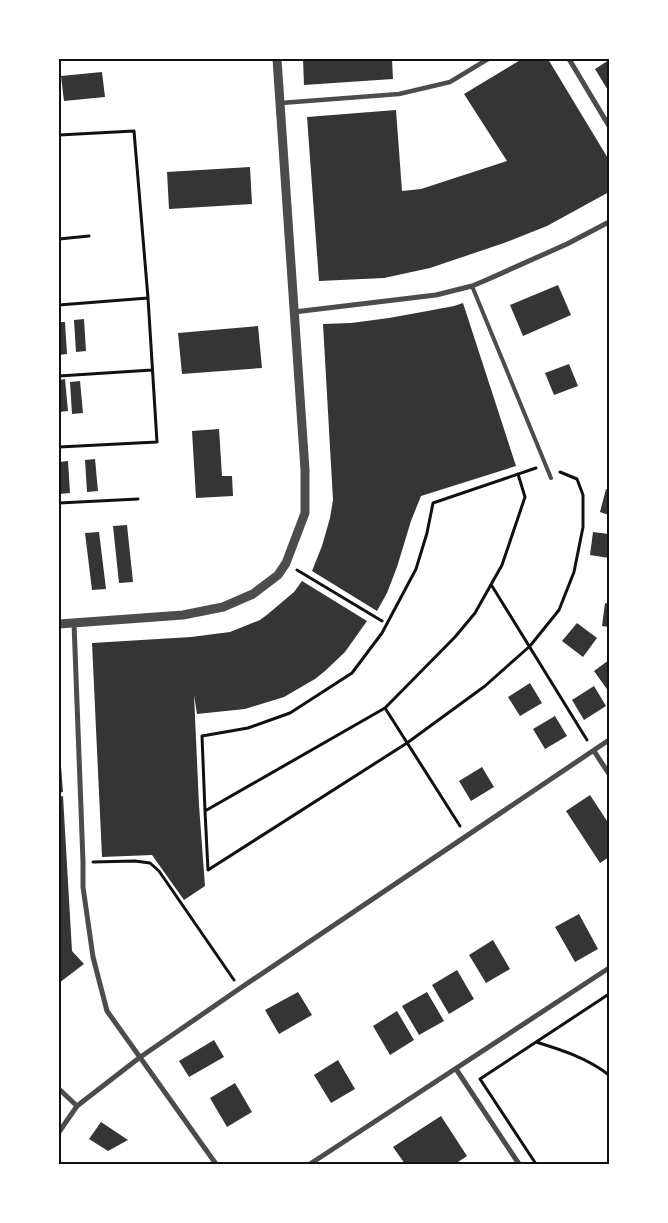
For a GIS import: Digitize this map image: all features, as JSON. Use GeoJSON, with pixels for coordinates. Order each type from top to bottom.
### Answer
{"type":"FeatureCollection","features":[{"type":"Feature","properties":{"kind":"street"},"geometry":{"type":"LineString","coordinates":[[59,624],[183,615],[223,607],[253,594],[278,575],[286,563],[305,513],[305,470],[277,59]]}},
{"type":"Feature","properties":{"kind":"street"},"geometry":{"type":"LineString","coordinates":[[281,103],[398,94],[450,82],[488,59]]}},
{"type":"Feature","properties":{"kind":"street"},"geometry":{"type":"LineString","coordinates":[[569,59],[609,126]]}},
{"type":"Feature","properties":{"kind":"street"},"geometry":{"type":"LineString","coordinates":[[294,312],[436,294],[472,286],[567,244],[609,222]]}},
{"type":"Feature","properties":{"kind":"street"},"geometry":{"type":"LineString","coordinates":[[74,623],[83,862],[82,887],[93,957],[107,1011],[216,1164]]}},
{"type":"Feature","properties":{"kind":"street"},"geometry":{"type":"LineString","coordinates":[[59,1132],[78,1106],[139,1058],[609,740]]}},
{"type":"Feature","properties":{"kind":"street"},"geometry":{"type":"LineString","coordinates":[[594,751],[609,774]]}},
{"type":"Feature","properties":{"kind":"street"},"geometry":{"type":"LineString","coordinates":[[310,1164],[609,968]]}},
{"type":"Feature","properties":{"kind":"street"},"geometry":{"type":"LineString","coordinates":[[456,1069],[519,1164]]}},
{"type":"Feature","properties":{"kind":"street"},"geometry":{"type":"LineString","coordinates":[[59,1088],[78,1106]]}},
{"type":"Feature","properties":{"kind":"lane"},"geometry":{"type":"LineString","coordinates":[[472,286],[551,478]]}},
{"type":"Feature","properties":{"kind":"path"},"geometry":{"type":"LineString","coordinates":[[59,135],[134,131],[148,298],[157,442],[59,447]]}},
{"type":"Feature","properties":{"kind":"path"},"geometry":{"type":"LineString","coordinates":[[59,239],[89,236]]}},
{"type":"Feature","properties":{"kind":"path"},"geometry":{"type":"LineString","coordinates":[[59,305],[148,298]]}},
{"type":"Feature","properties":{"kind":"path"},"geometry":{"type":"LineString","coordinates":[[59,376],[152,370]]}},
{"type":"Feature","properties":{"kind":"path"},"geometry":{"type":"LineString","coordinates":[[545,465],[577,479],[583,495],[583,527],[574,572],[559,610],[530,646],[485,686],[407,743],[208,870],[202,736],[248,728],[290,713],[352,673],[382,633],[416,568],[427,533],[433,503],[518,474],[545,465]]}},
{"type":"Feature","properties":{"kind":"path"},"geometry":{"type":"LineString","coordinates":[[205,811],[385,708],[455,638],[475,613],[492,586],[502,565],[525,497],[518,474]]}},
{"type":"Feature","properties":{"kind":"path"},"geometry":{"type":"LineString","coordinates":[[59,503],[138,499]]}},
{"type":"Feature","properties":{"kind":"path"},"geometry":{"type":"LineString","coordinates":[[286,563],[382,622]]}},
{"type":"Feature","properties":{"kind":"path"},"geometry":{"type":"LineString","coordinates":[[492,586],[594,751]]}},
{"type":"Feature","properties":{"kind":"path"},"geometry":{"type":"LineString","coordinates":[[385,708],[467,836]]}},
{"type":"Feature","properties":{"kind":"path"},"geometry":{"type":"LineString","coordinates":[[83,862],[150,863],[159,871],[239,989]]}},
{"type":"Feature","properties":{"kind":"path"},"geometry":{"type":"LineString","coordinates":[[536,1164],[480,1079],[609,994]]}},
{"type":"Feature","properties":{"kind":"path"},"geometry":{"type":"LineString","coordinates":[[536,1042],[570,1053],[599,1067],[609,1075]]}},
{"type":"Feature","properties":{"kind":"building"},"geometry":{"type":"Polygon","coordinates":[[[303,59],[392,59],[393,79],[304,85],[303,59]]]}},
{"type":"Feature","properties":{"kind":"building"},"geometry":{"type":"Polygon","coordinates":[[[522,59],[548,59],[609,160],[609,192],[547,226],[430,268],[384,278],[319,281],[307,117],[396,110],[402,191],[421,189],[507,161],[464,94],[522,59]]]}},
{"type":"Feature","properties":{"kind":"building"},"geometry":{"type":"Polygon","coordinates":[[[609,60],[609,92],[595,69],[609,60]]]}},
{"type":"Feature","properties":{"kind":"building"},"geometry":{"type":"Polygon","coordinates":[[[102,72],[105,97],[64,101],[61,76],[102,72]]]}},
{"type":"Feature","properties":{"kind":"building"},"geometry":{"type":"Polygon","coordinates":[[[250,167],[252,204],[169,209],[167,172],[250,167]]]}},
{"type":"Feature","properties":{"kind":"building"},"geometry":{"type":"Polygon","coordinates":[[[558,285],[571,315],[523,336],[510,305],[558,285]]]}},
{"type":"Feature","properties":{"kind":"building"},"geometry":{"type":"Polygon","coordinates":[[[463,303],[516,466],[421,496],[397,567],[387,593],[377,611],[312,571],[322,546],[333,500],[323,324],[351,323],[389,318],[463,303]]]}},
{"type":"Feature","properties":{"kind":"building"},"geometry":{"type":"Polygon","coordinates":[[[84,319],[86,351],[76,352],[74,320],[84,319]]]}},
{"type":"Feature","properties":{"kind":"building"},"geometry":{"type":"Polygon","coordinates":[[[59,322],[65,322],[67,354],[59,355],[59,322]]]}},
{"type":"Feature","properties":{"kind":"building"},"geometry":{"type":"Polygon","coordinates":[[[258,326],[262,368],[182,374],[178,333],[258,326]]]}},
{"type":"Feature","properties":{"kind":"building"},"geometry":{"type":"Polygon","coordinates":[[[569,364],[578,386],[554,395],[545,373],[569,364]]]}},
{"type":"Feature","properties":{"kind":"building"},"geometry":{"type":"Polygon","coordinates":[[[65,379],[68,411],[59,412],[59,380],[65,379]]]}},
{"type":"Feature","properties":{"kind":"building"},"geometry":{"type":"Polygon","coordinates":[[[80,381],[83,413],[72,414],[70,382],[80,381]]]}},
{"type":"Feature","properties":{"kind":"building"},"geometry":{"type":"Polygon","coordinates":[[[219,429],[222,476],[232,476],[233,496],[196,498],[192,431],[219,429]]]}},
{"type":"Feature","properties":{"kind":"building"},"geometry":{"type":"Polygon","coordinates":[[[95,459],[98,491],[87,492],[85,460],[95,459]]]}},
{"type":"Feature","properties":{"kind":"building"},"geometry":{"type":"Polygon","coordinates":[[[68,461],[70,493],[59,494],[59,462],[68,461]]]}},
{"type":"Feature","properties":{"kind":"building"},"geometry":{"type":"Polygon","coordinates":[[[606,489],[609,490],[609,515],[600,512],[606,489]]]}},
{"type":"Feature","properties":{"kind":"building"},"geometry":{"type":"Polygon","coordinates":[[[127,525],[133,582],[119,583],[113,526],[127,525]]]}},
{"type":"Feature","properties":{"kind":"building"},"geometry":{"type":"Polygon","coordinates":[[[99,532],[106,589],[92,590],[85,533],[99,532]]]}},
{"type":"Feature","properties":{"kind":"building"},"geometry":{"type":"Polygon","coordinates":[[[593,532],[609,534],[609,558],[590,555],[593,532]]]}},
{"type":"Feature","properties":{"kind":"building"},"geometry":{"type":"Polygon","coordinates":[[[302,581],[367,621],[345,652],[325,671],[284,697],[245,709],[197,714],[194,695],[205,886],[184,900],[152,855],[102,857],[92,643],[191,637],[230,632],[260,620],[294,592],[302,581]]]}},
{"type":"Feature","properties":{"kind":"building"},"geometry":{"type":"Polygon","coordinates":[[[605,603],[609,604],[609,627],[602,626],[605,603]]]}},
{"type":"Feature","properties":{"kind":"building"},"geometry":{"type":"Polygon","coordinates":[[[577,623],[597,638],[583,657],[562,641],[577,623]]]}},
{"type":"Feature","properties":{"kind":"building"},"geometry":{"type":"Polygon","coordinates":[[[609,660],[609,692],[594,671],[609,660]]]}},
{"type":"Feature","properties":{"kind":"building"},"geometry":{"type":"Polygon","coordinates":[[[530,683],[542,703],[520,716],[508,697],[530,683]]]}},
{"type":"Feature","properties":{"kind":"building"},"geometry":{"type":"Polygon","coordinates":[[[594,686],[606,706],[584,720],[572,700],[594,686]]]}},
{"type":"Feature","properties":{"kind":"building"},"geometry":{"type":"Polygon","coordinates":[[[555,716],[567,736],[545,749],[533,729],[555,716]]]}},
{"type":"Feature","properties":{"kind":"building"},"geometry":{"type":"Polygon","coordinates":[[[59,753],[63,792],[59,793],[59,753]]]}},
{"type":"Feature","properties":{"kind":"building"},"geometry":{"type":"Polygon","coordinates":[[[482,767],[494,787],[471,801],[459,781],[482,767]]]}},
{"type":"Feature","properties":{"kind":"building"},"geometry":{"type":"Polygon","coordinates":[[[590,795],[609,824],[609,857],[600,863],[566,811],[590,795]]]}},
{"type":"Feature","properties":{"kind":"building"},"geometry":{"type":"Polygon","coordinates":[[[63,796],[72,951],[84,964],[59,983],[59,797],[63,796]]]}},
{"type":"Feature","properties":{"kind":"building"},"geometry":{"type":"Polygon","coordinates":[[[579,914],[598,949],[575,962],[555,927],[579,914]]]}},
{"type":"Feature","properties":{"kind":"building"},"geometry":{"type":"Polygon","coordinates":[[[493,940],[510,969],[486,983],[469,955],[493,940]]]}},
{"type":"Feature","properties":{"kind":"building"},"geometry":{"type":"Polygon","coordinates":[[[457,970],[474,999],[449,1014],[432,985],[457,970]]]}},
{"type":"Feature","properties":{"kind":"building"},"geometry":{"type":"Polygon","coordinates":[[[298,992],[312,1015],[279,1034],[265,1010],[298,992]]]}},
{"type":"Feature","properties":{"kind":"building"},"geometry":{"type":"Polygon","coordinates":[[[427,992],[444,1021],[419,1035],[402,1006],[427,992]]]}},
{"type":"Feature","properties":{"kind":"building"},"geometry":{"type":"Polygon","coordinates":[[[397,1011],[414,1040],[390,1055],[373,1026],[397,1011]]]}},
{"type":"Feature","properties":{"kind":"building"},"geometry":{"type":"Polygon","coordinates":[[[214,1040],[224,1057],[189,1077],[179,1061],[214,1040]]]}},
{"type":"Feature","properties":{"kind":"building"},"geometry":{"type":"Polygon","coordinates":[[[338,1060],[355,1089],[331,1103],[314,1075],[338,1060]]]}},
{"type":"Feature","properties":{"kind":"building"},"geometry":{"type":"Polygon","coordinates":[[[235,1083],[252,1112],[227,1127],[210,1098],[235,1083]]]}},
{"type":"Feature","properties":{"kind":"building"},"geometry":{"type":"Polygon","coordinates":[[[441,1116],[467,1156],[455,1164],[405,1164],[393,1147],[441,1116]]]}},
{"type":"Feature","properties":{"kind":"building"},"geometry":{"type":"Polygon","coordinates":[[[101,1122],[128,1140],[108,1151],[89,1139],[101,1122]]]}}]}
